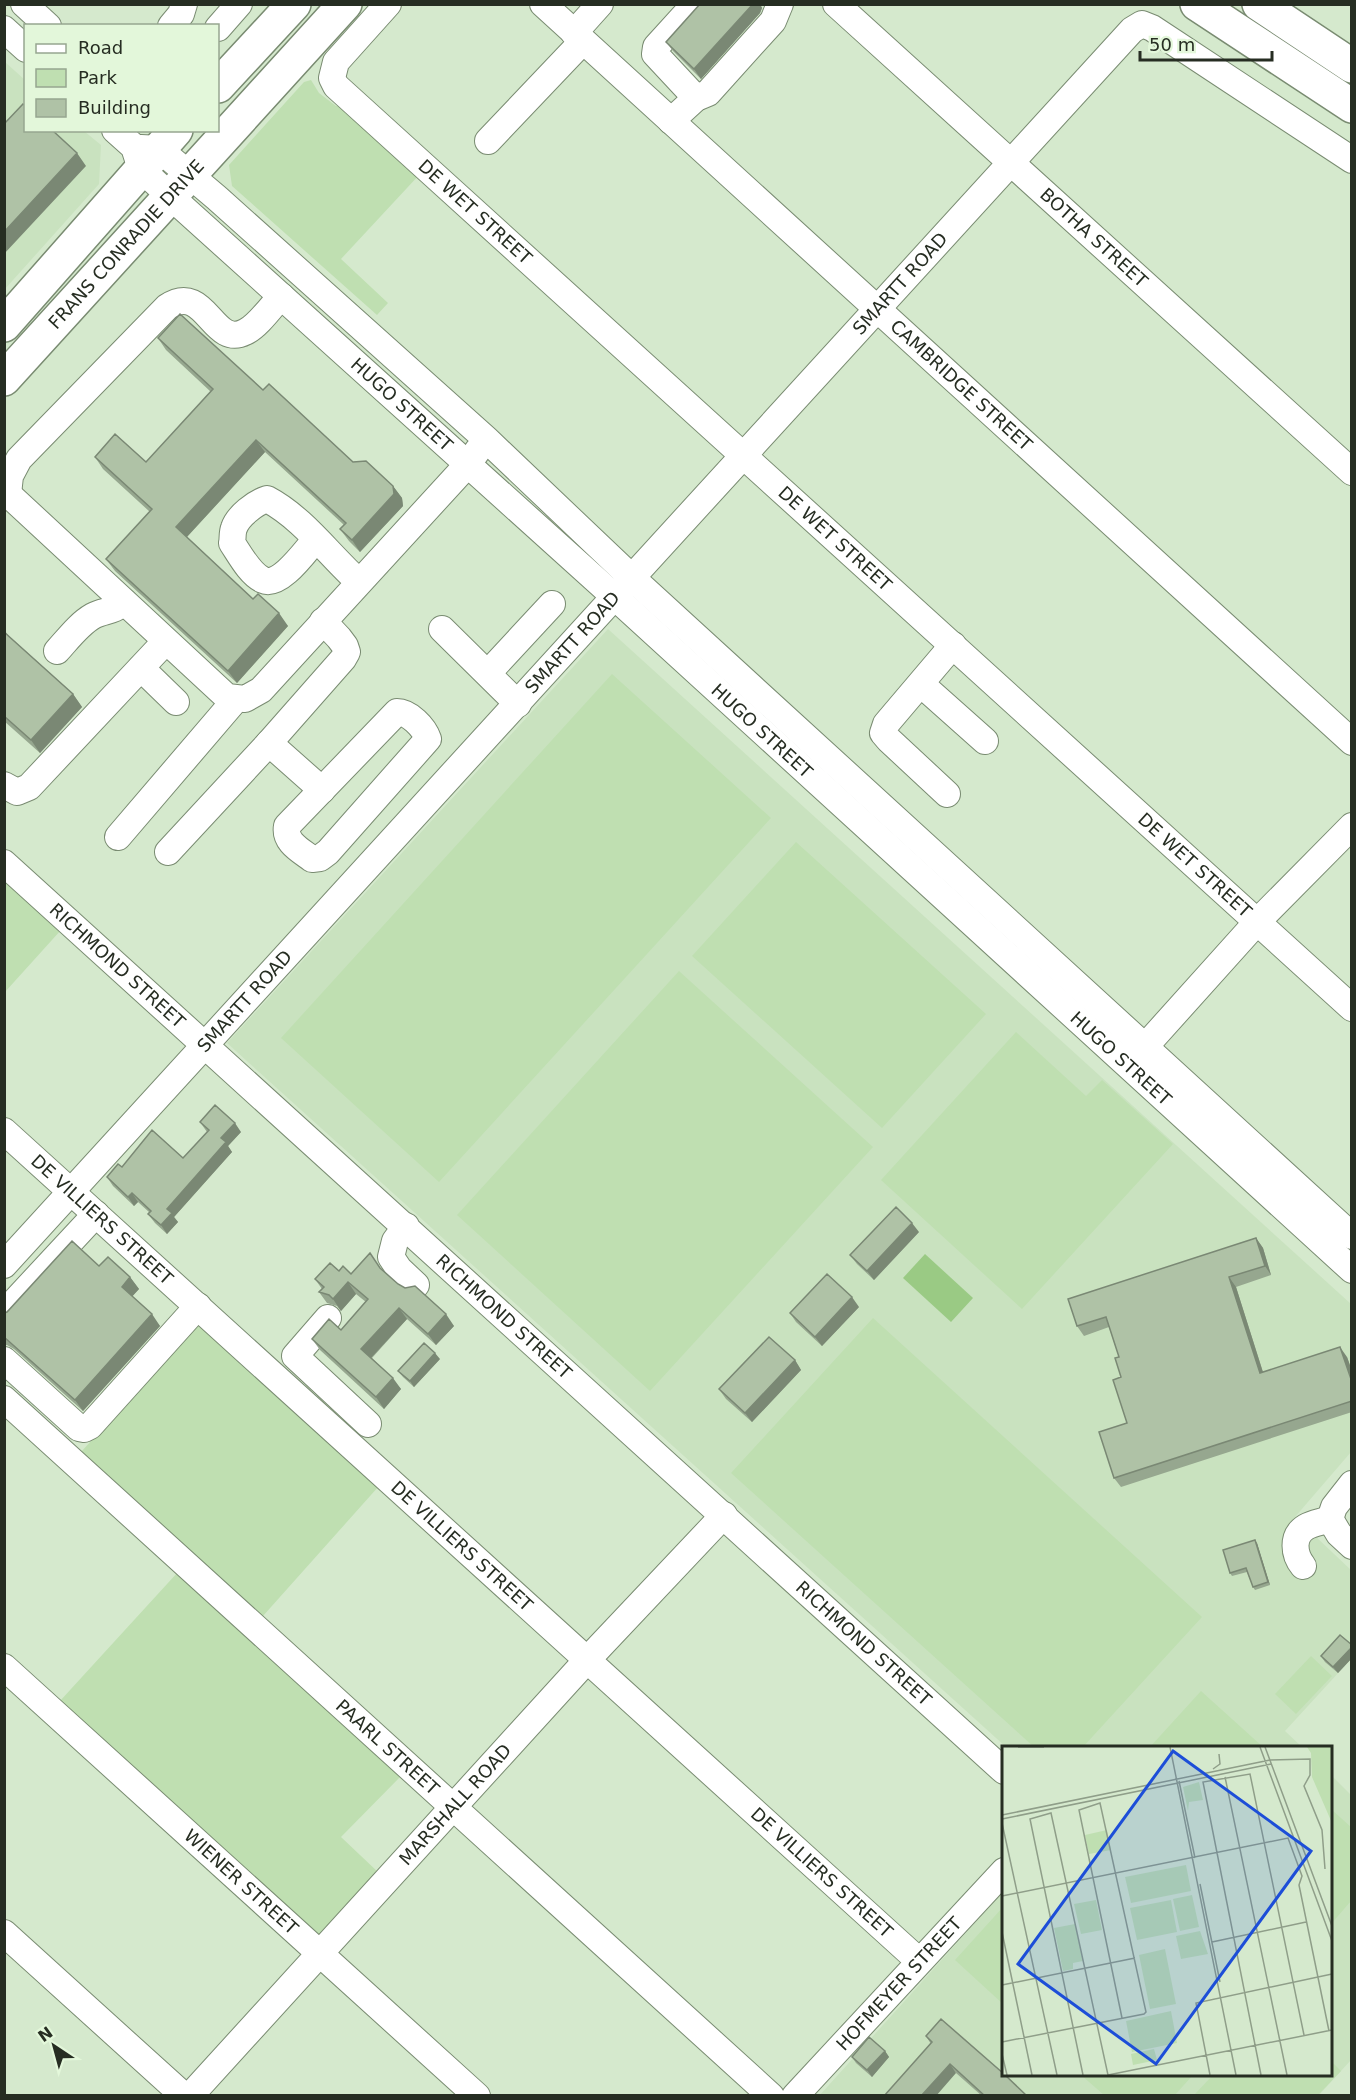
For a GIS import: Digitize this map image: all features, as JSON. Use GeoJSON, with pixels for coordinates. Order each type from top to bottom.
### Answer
{"type":"FeatureCollection","features":[{"type":"Feature","properties":{"kind":"main road"},"geometry":{"type":"LineString","coordinates":[[219,85],[294,4]]}},
{"type":"Feature","properties":{"kind":"main road","name":"FRANS CONRADIE DRIVE"},"geometry":{"type":"LineString","coordinates":[[4,379],[345,4]]}},
{"type":"Feature","properties":{"kind":"main road"},"geometry":{"type":"LineString","coordinates":[[1197,4],[1352,106]]}},
{"type":"Feature","properties":{"kind":"main road"},"geometry":{"type":"LineString","coordinates":[[1259,4],[1352,66]]}},
{"type":"Feature","properties":{"kind":"main road","name":"FRANS CONRADIE DRIVE"},"geometry":{"type":"LineString","coordinates":[[4,325],[153,149]]}},
{"type":"Feature","properties":{"kind":"street"},"geometry":{"type":"LineString","coordinates":[[24,4],[46,24]]}},
{"type":"Feature","properties":{"kind":"street"},"geometry":{"type":"LineString","coordinates":[[173,24],[181,15],[184,4]]}},
{"type":"Feature","properties":{"kind":"street"},"geometry":{"type":"LineString","coordinates":[[219,27],[239,4]]}},
{"type":"Feature","properties":{"kind":"street","name":"DE WET STREET"},"geometry":{"type":"LineString","coordinates":[[388,4],[336,62],[332,78],[336,86],[1352,1008]]}},
{"type":"Feature","properties":{"kind":"street","name":"CAMBRIDGE STREET"},"geometry":{"type":"LineString","coordinates":[[543,4],[1352,742]]}},
{"type":"Feature","properties":{"kind":"street"},"geometry":{"type":"LineString","coordinates":[[488,141],[579,37],[600,4]]}},
{"type":"Feature","properties":{"kind":"street"},"geometry":{"type":"LineString","coordinates":[[695,4],[656,47],[655,54],[696,98]]}},
{"type":"Feature","properties":{"kind":"street","name":"BOTHA STREET"},"geometry":{"type":"LineString","coordinates":[[836,4],[1352,472]]}},
{"type":"Feature","properties":{"kind":"street"},"geometry":{"type":"LineString","coordinates":[[671,121],[696,98],[708,93],[773,21],[778,5]]}},
{"type":"Feature","properties":{"kind":"street","name":"SMARTT ROAD"},"geometry":{"type":"LineString","coordinates":[[4,1265],[1132,30],[1142,24],[1152,28],[1352,160]]}},
{"type":"Feature","properties":{"kind":"street"},"geometry":{"type":"LineString","coordinates":[[4,29],[24,47]]}},
{"type":"Feature","properties":{"kind":"street"},"geometry":{"type":"LineString","coordinates":[[119,132],[153,149],[180,185]]}},
{"type":"Feature","properties":{"kind":"street","name":"HUGO STREET"},"geometry":{"type":"LineString","coordinates":[[180,185],[281,296],[468,464],[623,587],[1144,1046],[1352,1236]]}},
{"type":"Feature","properties":{"kind":"street","name":"HUGO STREET"},"geometry":{"type":"LineString","coordinates":[[180,185],[399,362],[486,439],[623,587],[1128,1067],[1352,1270]]}},
{"type":"Feature","properties":{"kind":"street"},"geometry":{"type":"LineString","coordinates":[[281,296],[251,328],[236,335],[230,335],[224,331],[194,303],[184,300],[168,307],[19,459],[10,476],[6,494],[227,697],[245,699],[261,690],[468,464],[486,439]]}},
{"type":"Feature","properties":{"kind":"street"},"geometry":{"type":"LineString","coordinates":[[380,384],[399,362]]}},
{"type":"Feature","properties":{"kind":"street"},"geometry":{"type":"LineString","coordinates":[[316,538],[359,582]]}},
{"type":"Feature","properties":{"kind":"street"},"geometry":{"type":"LineString","coordinates":[[57,651],[86,621],[97,614],[118,608],[124,602]]}},
{"type":"Feature","properties":{"kind":"street"},"geometry":{"type":"LineString","coordinates":[[488,673],[552,604]]}},
{"type":"Feature","properties":{"kind":"street"},"geometry":{"type":"LineString","coordinates":[[168,852],[343,659],[347,652],[339,638],[323,621]]}},
{"type":"Feature","properties":{"kind":"street"},"geometry":{"type":"LineString","coordinates":[[442,629],[518,704]]}},
{"type":"Feature","properties":{"kind":"street"},"geometry":{"type":"LineString","coordinates":[[4,785],[17,792],[29,787],[165,642]]}},
{"type":"Feature","properties":{"kind":"street"},"geometry":{"type":"LineString","coordinates":[[947,794],[883,733],[886,724],[953,645]]}},
{"type":"Feature","properties":{"kind":"street"},"geometry":{"type":"LineString","coordinates":[[141,668],[176,702]]}},
{"type":"Feature","properties":{"kind":"street"},"geometry":{"type":"LineString","coordinates":[[921,684],[984,741]]}},
{"type":"Feature","properties":{"kind":"street"},"geometry":{"type":"LineString","coordinates":[[118,837],[236,699]]}},
{"type":"Feature","properties":{"kind":"street"},"geometry":{"type":"LineString","coordinates":[[397,712],[404,712],[426,733],[428,738],[424,746],[328,852],[320,858],[312,859],[290,841],[286,829],[322,790],[397,712]]}},
{"type":"Feature","properties":{"kind":"street"},"geometry":{"type":"LineString","coordinates":[[269,743],[322,790]]}},
{"type":"Feature","properties":{"kind":"street"},"geometry":{"type":"LineString","coordinates":[[1128,1067],[1144,1046],[1257,922],[1352,825]]}},
{"type":"Feature","properties":{"kind":"street","name":"RICHMOND STREET"},"geometry":{"type":"LineString","coordinates":[[4,863],[1002,1769]]}},
{"type":"Feature","properties":{"kind":"street","name":"DE VILLIERS STREET"},"geometry":{"type":"LineString","coordinates":[[4,1131],[919,1961]]}},
{"type":"Feature","properties":{"kind":"street"},"geometry":{"type":"LineString","coordinates":[[1245,1174],[1262,1153]]}},
{"type":"Feature","properties":{"kind":"street"},"geometry":{"type":"LineString","coordinates":[[4,1313],[96,1214]]}},
{"type":"Feature","properties":{"kind":"street"},"geometry":{"type":"LineString","coordinates":[[406,1226],[395,1241],[391,1257],[399,1269],[416,1285]]}},
{"type":"Feature","properties":{"kind":"street"},"geometry":{"type":"LineString","coordinates":[[4,1360],[79,1428],[87,1428],[198,1306]]}},
{"type":"Feature","properties":{"kind":"street"},"geometry":{"type":"LineString","coordinates":[[276,1377],[328,1318]]}},
{"type":"Feature","properties":{"kind":"street"},"geometry":{"type":"LineString","coordinates":[[295,1356],[368,1424]]}},
{"type":"Feature","properties":{"kind":"street"},"geometry":{"type":"LineString","coordinates":[[10,1403],[31,1386]]}},
{"type":"Feature","properties":{"kind":"street","name":"PAARL STREET"},"geometry":{"type":"LineString","coordinates":[[10,1403],[771,2096]]}},
{"type":"Feature","properties":{"kind":"street"},"geometry":{"type":"LineString","coordinates":[[1352,1484],[1334,1507],[1330,1519],[1339,1534],[1352,1546]]}},
{"type":"Feature","properties":{"kind":"street","name":"MARSHALL ROAD"},"geometry":{"type":"LineString","coordinates":[[190,2096],[588,1659],[724,1515]]}},
{"type":"Feature","properties":{"kind":"street"},"geometry":{"type":"LineString","coordinates":[[1303,1566],[1295,1550],[1298,1537],[1306,1527],[1330,1519]]}},
{"type":"Feature","properties":{"kind":"street","name":"WIENER STREET"},"geometry":{"type":"LineString","coordinates":[[4,1667],[477,2096]]}},
{"type":"Feature","properties":{"kind":"street","name":"HOFMEYER STREET"},"geometry":{"type":"LineString","coordinates":[[795,2096],[1002,1873]]}},
{"type":"Feature","properties":{"kind":"street"},"geometry":{"type":"LineString","coordinates":[[4,1933],[184,2096]]}},
{"type":"Feature","properties":{"kind":"shaded area"},"geometry":{"type":"Polygon","coordinates":[[[5,62],[24,79],[24,132],[85,132],[101,145],[99,184],[5,289],[5,62]]]}},
{"type":"Feature","properties":{"kind":"shaded area"},"geometry":{"type":"Polygon","coordinates":[[[608,629],[1351,1304],[1351,1452],[1295,1517],[1351,1570],[1351,1659],[1285,1731],[1301,1746],[1005,1746],[227,1043],[608,629]]]}},
{"type":"Feature","properties":{"kind":"shaded area"},"geometry":{"type":"Polygon","coordinates":[[[925,1254],[973,1298],[951,1322],[903,1278],[925,1254]]]}},
{"type":"Feature","properties":{"kind":"shaded area"},"geometry":{"type":"Polygon","coordinates":[[[1332,1776],[1351,1795],[1351,2060],[1319,2095],[819,2096],[1002,1893],[1002,2076],[1332,2076],[1332,1776]]]}},
{"type":"Feature","properties":{"kind":"green space"},"geometry":{"type":"Polygon","coordinates":[[[311,80],[319,93],[336,106],[341,105],[420,174],[341,259],[388,303],[377,315],[232,186],[229,165],[304,82],[311,80]]]}},
{"type":"Feature","properties":{"kind":"green space"},"geometry":{"type":"Polygon","coordinates":[[[612,674],[771,818],[439,1182],[281,1038],[612,674]]]}},
{"type":"Feature","properties":{"kind":"green space"},"geometry":{"type":"Polygon","coordinates":[[[796,842],[986,1014],[882,1128],[692,956],[796,842]]]}},
{"type":"Feature","properties":{"kind":"green space"},"geometry":{"type":"Polygon","coordinates":[[[5,879],[61,930],[5,992],[5,879]]]}},
{"type":"Feature","properties":{"kind":"green space"},"geometry":{"type":"Polygon","coordinates":[[[679,971],[873,1147],[650,1391],[457,1215],[679,971]]]}},
{"type":"Feature","properties":{"kind":"green space"},"geometry":{"type":"Polygon","coordinates":[[[1016,1032],[1086,1096],[1102,1080],[1173,1144],[1022,1309],[881,1180],[1016,1032]]]}},
{"type":"Feature","properties":{"kind":"green space"},"geometry":{"type":"Polygon","coordinates":[[[873,1318],[1202,1617],[1084,1746],[1033,1746],[731,1473],[873,1318]]]}},
{"type":"Feature","properties":{"kind":"green space"},"geometry":{"type":"Polygon","coordinates":[[[198,1323],[379,1486],[263,1616],[81,1452],[198,1323]]]}},
{"type":"Feature","properties":{"kind":"green space"},"geometry":{"type":"Polygon","coordinates":[[[178,1572],[402,1775],[341,1837],[379,1873],[322,1934],[317,1935],[60,1701],[178,1572]]]}},
{"type":"Feature","properties":{"kind":"green space"},"geometry":{"type":"Polygon","coordinates":[[[1311,1656],[1332,1676],[1296,1714],[1275,1694],[1311,1656]]]}},
{"type":"Feature","properties":{"kind":"green space"},"geometry":{"type":"Polygon","coordinates":[[[1201,1691],[1262,1746],[1151,1746],[1201,1691]]]}},
{"type":"Feature","properties":{"kind":"green space"},"geometry":{"type":"Polygon","coordinates":[[[1332,1810],[1352,1828],[1351,1901],[1332,1923],[1332,1810]]]}},
{"type":"Feature","properties":{"kind":"green space"},"geometry":{"type":"Polygon","coordinates":[[[1002,1908],[1002,2003],[955,1960],[1002,1908]]]}},
{"type":"Feature","properties":{"kind":"green space"},"geometry":{"type":"Polygon","coordinates":[[[1332,2062],[1341,2071],[1318,2095],[1194,2095],[1212,2076],[1332,2076],[1332,2062]]]}},
{"type":"Feature","properties":{"kind":"green space"},"geometry":{"type":"Polygon","coordinates":[[[1082,2076],[1192,2076],[1174,2096],[1104,2095],[1082,2076]]]}},
{"type":"Feature","properties":{"kind":"building"},"geometry":{"type":"Polygon","coordinates":[[[700,4],[753,4],[694,69],[666,42],[700,4]]]}},
{"type":"Feature","properties":{"kind":"building"},"geometry":{"type":"Polygon","coordinates":[[[23,104],[24,132],[54,132],[77,153],[4,232],[4,124],[23,104]]]}},
{"type":"Feature","properties":{"kind":"building"},"geometry":{"type":"Polygon","coordinates":[[[180,314],[263,390],[269,384],[353,462],[366,461],[393,486],[394,494],[352,540],[340,529],[346,523],[256,440],[176,527],[253,599],[258,594],[279,613],[228,671],[106,559],[152,509],[95,457],[115,434],[146,462],[213,389],[158,338],[180,314]]]}},
{"type":"Feature","properties":{"kind":"building"},"geometry":{"type":"Polygon","coordinates":[[[4,632],[73,694],[31,740],[4,716],[4,632]]]}},
{"type":"Feature","properties":{"kind":"building"},"geometry":{"type":"Polygon","coordinates":[[[215,1105],[235,1123],[221,1138],[226,1142],[167,1209],[172,1213],[161,1225],[148,1214],[151,1211],[132,1193],[128,1197],[107,1177],[118,1164],[122,1167],[152,1130],[183,1158],[209,1130],[200,1122],[215,1105]]]}},
{"type":"Feature","properties":{"kind":"building"},"geometry":{"type":"Polygon","coordinates":[[[896,1207],[912,1223],[867,1271],[850,1255],[896,1207]]]}},
{"type":"Feature","properties":{"kind":"building"},"geometry":{"type":"Polygon","coordinates":[[[1256,1238],[1265,1266],[1229,1277],[1260,1373],[1340,1347],[1352,1382],[1352,1401],[1114,1478],[1099,1432],[1127,1423],[1113,1380],[1121,1377],[1115,1358],[1119,1357],[1106,1317],[1077,1326],[1068,1299],[1256,1238]]]}},
{"type":"Feature","properties":{"kind":"building"},"geometry":{"type":"Polygon","coordinates":[[[72,1241],[99,1266],[108,1257],[130,1277],[122,1287],[152,1314],[75,1400],[4,1337],[4,1313],[72,1241]]]}},
{"type":"Feature","properties":{"kind":"building"},"geometry":{"type":"Polygon","coordinates":[[[370,1253],[380,1268],[398,1284],[405,1288],[415,1286],[446,1314],[428,1334],[399,1308],[361,1349],[393,1378],[376,1397],[312,1339],[329,1319],[341,1330],[368,1299],[348,1282],[333,1299],[319,1292],[324,1287],[315,1279],[330,1263],[339,1271],[343,1266],[351,1274],[370,1253]]]}},
{"type":"Feature","properties":{"kind":"building"},"geometry":{"type":"Polygon","coordinates":[[[827,1274],[852,1297],[815,1337],[790,1313],[827,1274]]]}},
{"type":"Feature","properties":{"kind":"building"},"geometry":{"type":"Polygon","coordinates":[[[769,1337],[795,1360],[745,1413],[719,1389],[769,1337]]]}},
{"type":"Feature","properties":{"kind":"building"},"geometry":{"type":"Polygon","coordinates":[[[424,1343],[435,1353],[410,1381],[398,1371],[424,1343]]]}},
{"type":"Feature","properties":{"kind":"building"},"geometry":{"type":"Polygon","coordinates":[[[1255,1540],[1268,1582],[1253,1587],[1246,1568],[1230,1573],[1223,1550],[1255,1540]]]}},
{"type":"Feature","properties":{"kind":"building"},"geometry":{"type":"Polygon","coordinates":[[[1340,1635],[1352,1647],[1333,1667],[1321,1656],[1340,1635]]]}},
{"type":"Feature","properties":{"kind":"building"},"geometry":{"type":"Polygon","coordinates":[[[941,2019],[1027,2096],[985,2096],[950,2064],[921,2096],[884,2096],[932,2042],[926,2036],[941,2019]]]}},
{"type":"Feature","properties":{"kind":"building"},"geometry":{"type":"Polygon","coordinates":[[[869,2037],[885,2051],[867,2070],[852,2057],[869,2037]]]}}]}
